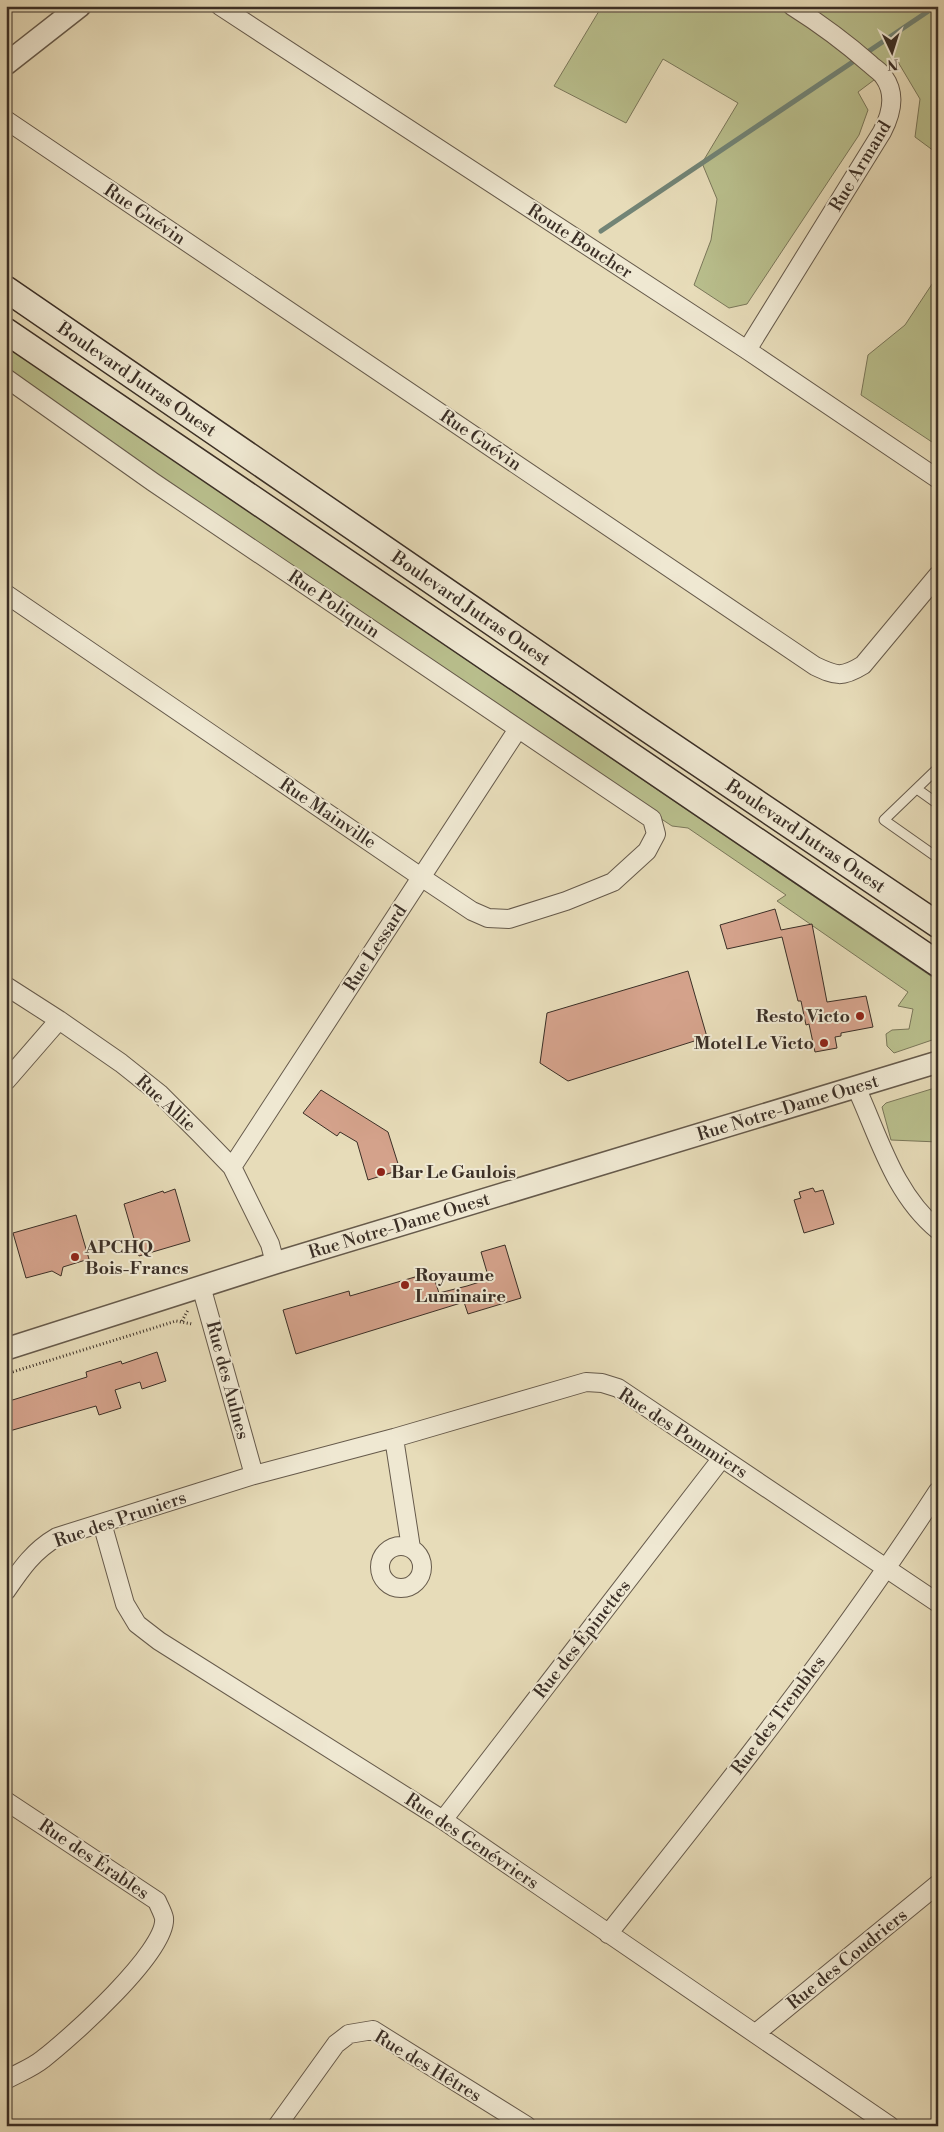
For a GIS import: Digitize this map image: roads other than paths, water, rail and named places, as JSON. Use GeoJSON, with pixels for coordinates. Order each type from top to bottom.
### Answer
{"type":"FeatureCollection","features":[{"type":"Feature","properties":{"kind":"main road","name":"Boulevard Jutras Ouest"},"geometry":{"type":"LineString","coordinates":[[6,289],[628,717],[938,925]]}},
{"type":"Feature","properties":{"kind":"main road","name":"Boulevard Jutras Ouest"},"geometry":{"type":"LineString","coordinates":[[6,331],[938,964]]}},
{"type":"Feature","properties":{"kind":"street"},"geometry":{"type":"LineString","coordinates":[[6,64],[80,6]]}},
{"type":"Feature","properties":{"kind":"street","name":"Route Boucher"},"geometry":{"type":"LineString","coordinates":[[220,6],[747,350],[938,479]]}},
{"type":"Feature","properties":{"kind":"street","name":"Rue Armand"},"geometry":{"type":"LineString","coordinates":[[747,350],[882,132],[889,120],[892,108],[891,92],[884,77],[861,56],[792,6]]}},
{"type":"Feature","properties":{"kind":"street","name":"Rue Guévin"},"geometry":{"type":"LineString","coordinates":[[6,120],[806,660],[833,675],[851,673],[863,665],[938,575]]}},
{"type":"Feature","properties":{"kind":"street","name":"Rue Poliquin"},"geometry":{"type":"LineString","coordinates":[[6,378],[153,482],[652,820],[656,834]]}},
{"type":"Feature","properties":{"kind":"street","name":"Rue Mainville"},"geometry":{"type":"LineString","coordinates":[[6,594],[421,877],[472,911],[488,918],[509,919],[566,901],[613,882],[647,852],[656,834]]}},
{"type":"Feature","properties":{"kind":"street","name":"Rue Lessard"},"geometry":{"type":"LineString","coordinates":[[232,1167],[518,729]]}},
{"type":"Feature","properties":{"kind":"street","name":"Rue Allie"},"geometry":{"type":"LineString","coordinates":[[6,986],[60,1020],[160,1094],[232,1167],[270,1244],[275,1263]]}},
{"type":"Feature","properties":{"kind":"street"},"geometry":{"type":"LineString","coordinates":[[6,1081],[60,1020]]}},
{"type":"Feature","properties":{"kind":"street","name":"Rue Notre-Dame Ouest"},"geometry":{"type":"LineString","coordinates":[[6,1349],[275,1263],[938,1062]]}},
{"type":"Feature","properties":{"kind":"street"},"geometry":{"type":"LineString","coordinates":[[856,1087],[906,1197],[920,1214],[938,1230]]}},
{"type":"Feature","properties":{"kind":"street","name":"Rue des Aulnes"},"geometry":{"type":"LineString","coordinates":[[201,1286],[254,1474]]}},
{"type":"Feature","properties":{"kind":"street","name":"Rue des Pommiers"},"geometry":{"type":"LineString","coordinates":[[254,1474],[394,1438],[586,1382],[602,1383],[618,1388],[938,1603]]}},
{"type":"Feature","properties":{"kind":"street"},"geometry":{"type":"LineString","coordinates":[[394,1438],[411,1548]]}},
{"type":"Feature","properties":{"kind":"street","name":"Rue des Épinettes"},"geometry":{"type":"LineString","coordinates":[[443,1820],[722,1458]]}},
{"type":"Feature","properties":{"kind":"street","name":"Rue des Pruniers"},"geometry":{"type":"LineString","coordinates":[[6,1591],[26,1561],[43,1545],[57,1538],[254,1474]]}},
{"type":"Feature","properties":{"kind":"street","name":"Rue des Trembles"},"geometry":{"type":"LineString","coordinates":[[608,1934],[712,1804],[887,1569],[938,1491]]}},
{"type":"Feature","properties":{"kind":"street","name":"Rue des Genévriers"},"geometry":{"type":"LineString","coordinates":[[102,1523],[125,1604],[137,1624],[159,1641],[443,1820],[890,2126]]}},
{"type":"Feature","properties":{"kind":"street","name":"Rue des Érables"},"geometry":{"type":"LineString","coordinates":[[6,1801],[156,1900],[164,1919],[160,1936],[128,1980],[86,2023],[41,2061],[6,2080]]}},
{"type":"Feature","properties":{"kind":"street","name":"Rue des Coudriers"},"geometry":{"type":"LineString","coordinates":[[756,2033],[938,1884]]}},
{"type":"Feature","properties":{"kind":"street","name":"Rue des Hêtres"},"geometry":{"type":"LineString","coordinates":[[276,2126],[336,2044],[349,2034],[374,2030],[527,2126]]}},
{"type":"Feature","properties":{"kind":"lane"},"geometry":{"type":"LineString","coordinates":[[938,768],[884,820],[938,858]]}},
{"type":"Feature","properties":{"kind":"lane"},"geometry":{"type":"LineString","coordinates":[[917,789],[938,804]]}},
{"type":"Feature","properties":{"kind":"waterway"},"geometry":{"type":"LineString","coordinates":[[601,231],[936,6]]}},
{"type":"Feature","properties":{"kind":"place","name":"Resto Victo"},"geometry":{"type":"Point","coordinates":[860,1016]}},
{"type":"Feature","properties":{"kind":"place","name":"Motel Le Victo"},"geometry":{"type":"Point","coordinates":[824,1043]}},
{"type":"Feature","properties":{"kind":"place","name":"Bar Le Gaulois"},"geometry":{"type":"Point","coordinates":[381,1172]}},
{"type":"Feature","properties":{"kind":"place","name":"APCHQ Bois-Francs"},"geometry":{"type":"Point","coordinates":[75,1257]}},
{"type":"Feature","properties":{"kind":"place","name":"Royaume Luminaire"},"geometry":{"type":"Point","coordinates":[405,1285]}}]}
